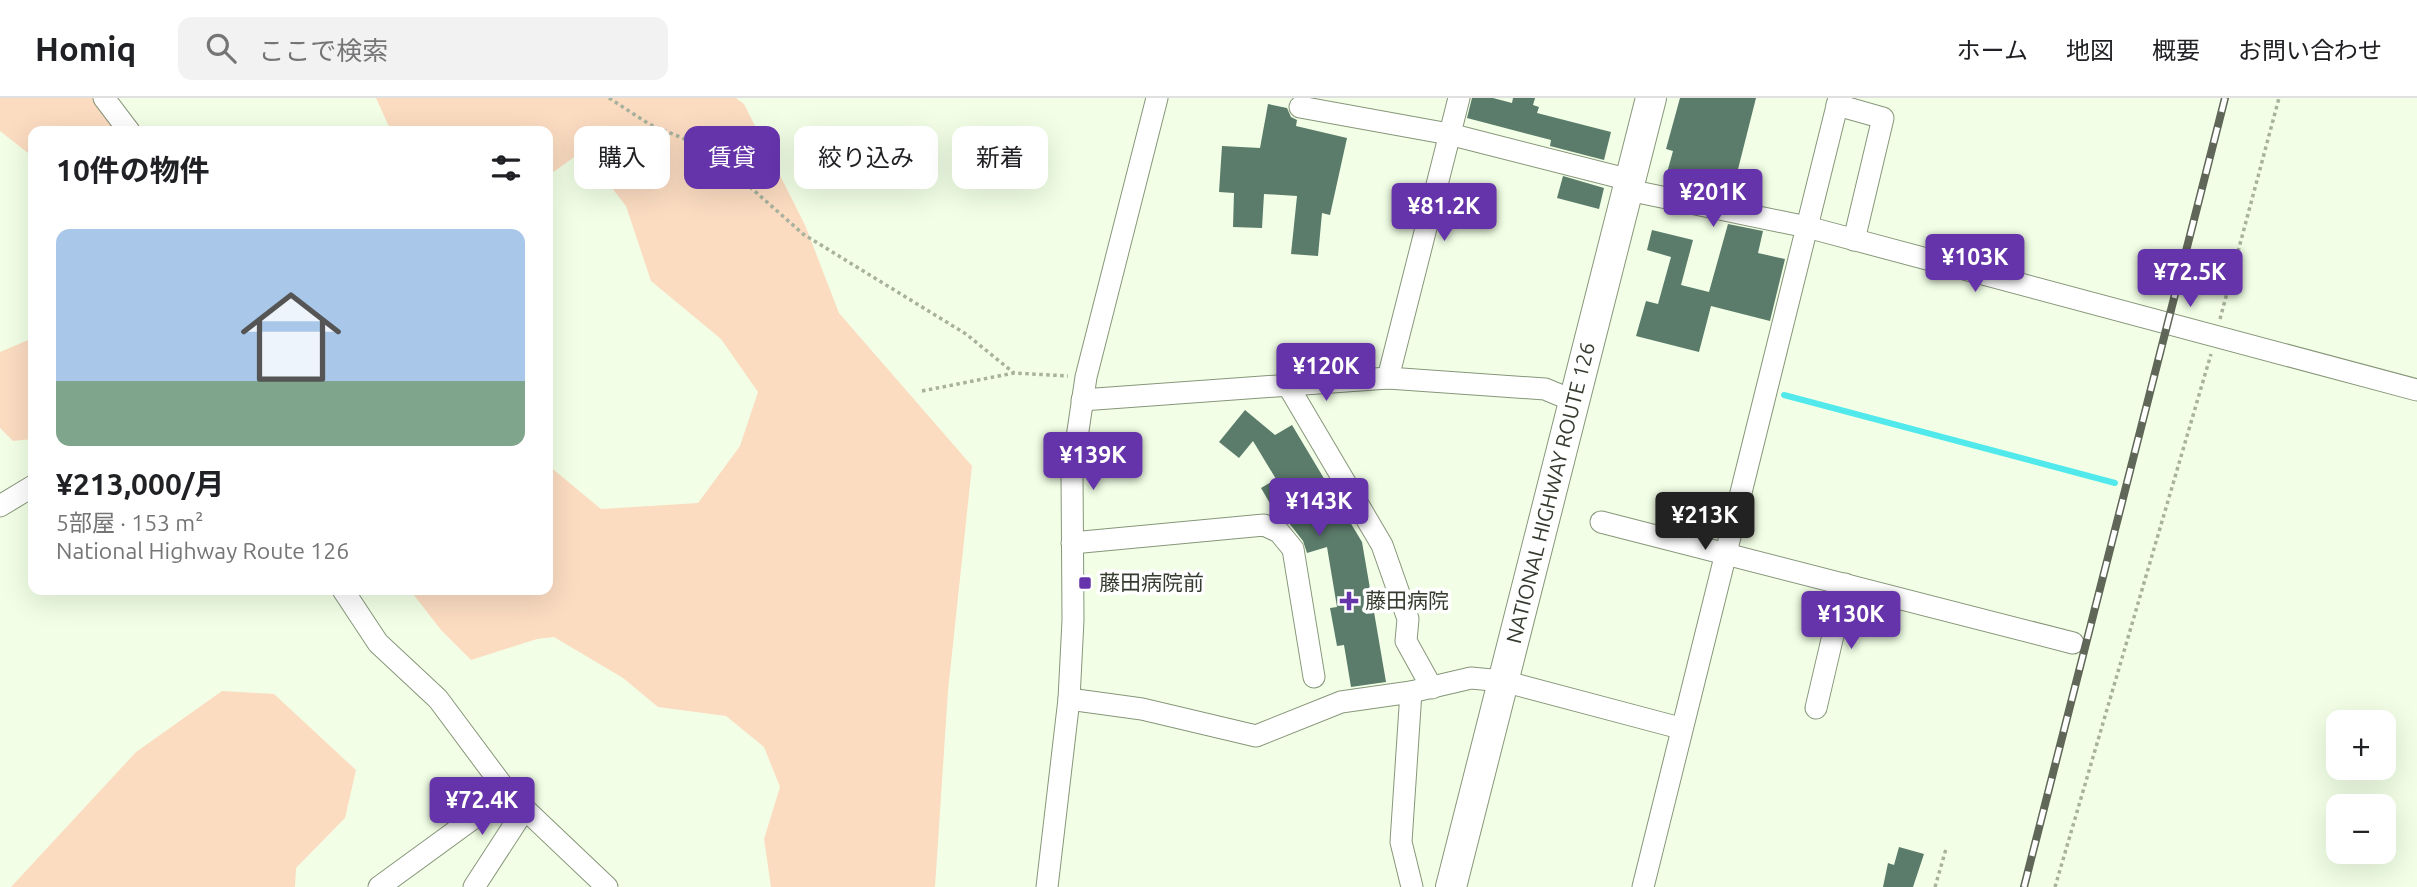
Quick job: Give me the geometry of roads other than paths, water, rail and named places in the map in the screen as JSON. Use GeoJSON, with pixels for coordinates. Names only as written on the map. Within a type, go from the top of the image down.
{"type":"FeatureCollection","features":[{"type":"Feature","properties":{"kind":"highway","name":"NATIONAL HIGHWAY ROUTE 126"},"geometry":{"type":"LineString","coordinates":[[1451,887],[1651,98]]}},
{"type":"Feature","properties":{"kind":"street"},"geometry":{"type":"LineString","coordinates":[[104,98],[126,126]]}},
{"type":"Feature","properties":{"kind":"street"},"geometry":{"type":"LineString","coordinates":[[1047,887],[1069,699],[1073,620],[1072,471],[1086,377],[1157,98]]}},
{"type":"Feature","properties":{"kind":"street"},"geometry":{"type":"LineString","coordinates":[[1388,378],[1459,98]]}},
{"type":"Feature","properties":{"kind":"street"},"geometry":{"type":"LineString","coordinates":[[1643,887],[1680,728],[1727,553],[1838,102],[1884,118],[1854,240]]}},
{"type":"Feature","properties":{"kind":"street"},"geometry":{"type":"LineString","coordinates":[[1300,107],[1450,134],[1629,185],[1807,227],[2417,390]]}},
{"type":"Feature","properties":{"kind":"street"},"geometry":{"type":"LineString","coordinates":[[1082,400],[1388,378],[1545,390],[1574,401]]}},
{"type":"Feature","properties":{"kind":"street"},"geometry":{"type":"LineString","coordinates":[[1287,384],[1381,545],[1408,620],[1406,641],[1422,690],[1401,842],[1412,887]]}},
{"type":"Feature","properties":{"kind":"street"},"geometry":{"type":"LineString","coordinates":[[0,506],[28,489]]}},
{"type":"Feature","properties":{"kind":"street"},"geometry":{"type":"LineString","coordinates":[[1601,522],[2073,643]]}},
{"type":"Feature","properties":{"kind":"street"},"geometry":{"type":"LineString","coordinates":[[1072,543],[1264,525],[1279,533],[1293,550],[1314,677]]}},
{"type":"Feature","properties":{"kind":"street"},"geometry":{"type":"LineString","coordinates":[[1816,708],[1845,584]]}},
{"type":"Feature","properties":{"kind":"street"},"geometry":{"type":"LineString","coordinates":[[346,595],[378,643],[438,699],[508,793],[607,887]]}},
{"type":"Feature","properties":{"kind":"street"},"geometry":{"type":"LineString","coordinates":[[1069,699],[1142,709],[1256,736],[1341,702],[1422,690],[1471,678],[1503,681],[1680,728]]}},
{"type":"Feature","properties":{"kind":"street"},"geometry":{"type":"LineString","coordinates":[[379,887],[508,793]]}},
{"type":"Feature","properties":{"kind":"street"},"geometry":{"type":"LineString","coordinates":[[474,887],[524,810]]}},
{"type":"Feature","properties":{"kind":"waterway"},"geometry":{"type":"LineString","coordinates":[[1784,395],[2115,483]]}},
{"type":"Feature","properties":{"kind":"railway"},"geometry":{"type":"LineString","coordinates":[[2024,887],[2225,98]]}},
{"type":"Feature","properties":{"kind":"place","name":"藤田病院前"},"geometry":{"type":"Point","coordinates":[1085,583]}},
{"type":"Feature","properties":{"kind":"place","name":"藤田病院"},"geometry":{"type":"Point","coordinates":[1349,601]}}]}
